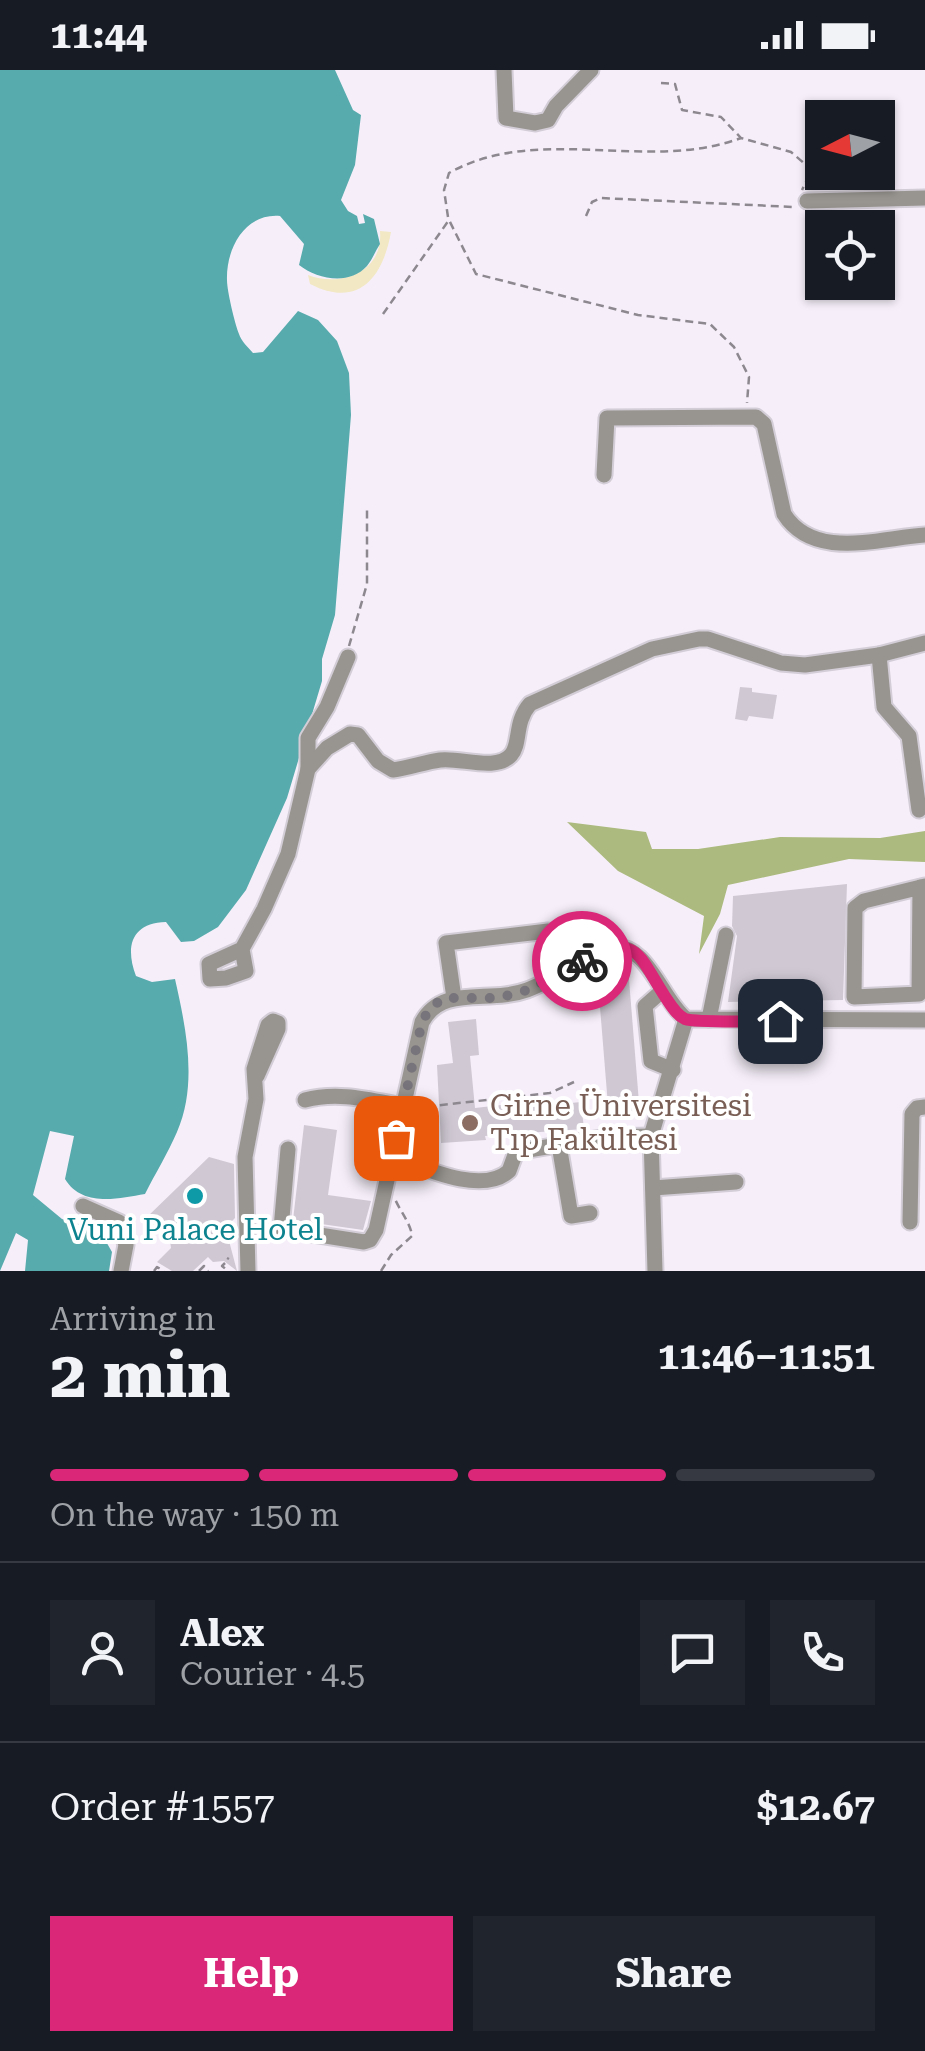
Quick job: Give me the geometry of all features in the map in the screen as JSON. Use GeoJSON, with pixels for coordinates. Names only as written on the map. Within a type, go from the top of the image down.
{"type":"FeatureCollection","features":[{"type":"Feature","properties":{"kind":"street"},"geometry":{"type":"LineString","coordinates":[[504,70],[506,118],[535,123],[548,120],[556,106],[592,70]]}},
{"type":"Feature","properties":{"kind":"street"},"geometry":{"type":"LineString","coordinates":[[808,204],[925,198]]}},
{"type":"Feature","properties":{"kind":"street"},"geometry":{"type":"LineString","coordinates":[[604,476],[608,418],[756,417],[764,424],[784,514],[791,525],[812,539],[830,544],[925,535]]}},
{"type":"Feature","properties":{"kind":"street"},"geometry":{"type":"LineString","coordinates":[[308,769],[327,748],[350,734],[358,735],[378,761],[394,770],[440,760],[490,763],[509,758],[514,752],[520,716],[530,704],[652,649],[698,639],[781,663],[805,665],[880,655],[925,642]]}},
{"type":"Feature","properties":{"kind":"street"},"geometry":{"type":"LineString","coordinates":[[880,655],[884,707],[891,719],[906,730],[925,728]]}},
{"type":"Feature","properties":{"kind":"street"},"geometry":{"type":"LineString","coordinates":[[242,949],[288,854],[308,769],[308,738],[328,707],[348,657]]}},
{"type":"Feature","properties":{"kind":"street"},"geometry":{"type":"LineString","coordinates":[[906,730],[919,810]]}},
{"type":"Feature","properties":{"kind":"street"},"geometry":{"type":"LineString","coordinates":[[853,1021],[855,908],[864,902],[923,887],[919,994],[854,997]]}},
{"type":"Feature","properties":{"kind":"street"},"geometry":{"type":"LineString","coordinates":[[454,998],[446,943],[548,931],[554,976]]}},
{"type":"Feature","properties":{"kind":"street"},"geometry":{"type":"LineString","coordinates":[[709,1020],[726,934]]}},
{"type":"Feature","properties":{"kind":"street"},"geometry":{"type":"LineString","coordinates":[[288,1148],[280,1229],[370,1240],[388,1178],[422,1022],[430,1008],[444,998],[498,998],[528,990],[610,948],[623,946],[638,953],[673,1009],[686,1019],[925,1020]]}},
{"type":"Feature","properties":{"kind":"street"},"geometry":{"type":"LineString","coordinates":[[662,991],[645,1006],[651,1061],[673,1070]]}},
{"type":"Feature","properties":{"kind":"street"},"geometry":{"type":"LineString","coordinates":[[654,1271],[651,1136],[686,1019]]}},
{"type":"Feature","properties":{"kind":"street"},"geometry":{"type":"LineString","coordinates":[[248,1271],[245,1157],[257,1076]]}},
{"type":"Feature","properties":{"kind":"street"},"geometry":{"type":"LineString","coordinates":[[305,1100],[340,1095],[403,1107]]}},
{"type":"Feature","properties":{"kind":"street"},"geometry":{"type":"LineString","coordinates":[[910,1222],[912,1114],[925,1107]]}},
{"type":"Feature","properties":{"kind":"street"},"geometry":{"type":"LineString","coordinates":[[396,1138],[424,1136]]}},
{"type":"Feature","properties":{"kind":"street"},"geometry":{"type":"LineString","coordinates":[[392,1156],[453,1178],[501,1178],[509,1171],[516,1152],[607,1137],[651,1136]]}},
{"type":"Feature","properties":{"kind":"street"},"geometry":{"type":"LineString","coordinates":[[558,1145],[571,1216],[590,1212]]}},
{"type":"Feature","properties":{"kind":"street"},"geometry":{"type":"LineString","coordinates":[[653,1188],[736,1182]]}},
{"type":"Feature","properties":{"kind":"street"},"geometry":{"type":"LineString","coordinates":[[83,1206],[119,1222],[126,1246],[121,1271]]}},
{"type":"Feature","properties":{"kind":"path"},"geometry":{"type":"LineString","coordinates":[[661,83],[675,84],[682,110],[720,118],[741,138],[791,152],[812,170],[799,196],[808,204]]}},
{"type":"Feature","properties":{"kind":"path"},"geometry":{"type":"LineString","coordinates":[[741,138],[716,148],[689,152],[535,150],[470,161],[449,173],[444,190],[448,220],[476,274],[638,315],[710,324],[734,347],[749,377],[746,402],[756,417]]}},
{"type":"Feature","properties":{"kind":"path"},"geometry":{"type":"LineString","coordinates":[[586,216],[592,202],[601,198],[808,204]]}},
{"type":"Feature","properties":{"kind":"path"},"geometry":{"type":"LineString","coordinates":[[383,314],[448,220]]}},
{"type":"Feature","properties":{"kind":"path"},"geometry":{"type":"LineString","coordinates":[[348,657],[367,584],[367,506]]}},
{"type":"Feature","properties":{"kind":"path"},"geometry":{"type":"LineString","coordinates":[[403,1107],[550,1093],[574,1082]]}},
{"type":"Feature","properties":{"kind":"path"},"geometry":{"type":"LineString","coordinates":[[381,1271],[391,1254],[412,1236],[388,1178]]}},
{"type":"Feature","properties":{"kind":"path"},"geometry":{"type":"LineString","coordinates":[[227,1260],[222,1266],[228,1271]]}},
{"type":"Feature","properties":{"kind":"path"},"geometry":{"type":"LineString","coordinates":[[154,1271],[157,1266],[164,1271]]}},
{"type":"Feature","properties":{"kind":"path"},"geometry":{"type":"LineString","coordinates":[[199,1271],[204,1266],[208,1271]]}},
{"type":"Feature","properties":{"kind":"green space"},"geometry":{"type":"Polygon","coordinates":[[[567,822],[646,832],[652,849],[698,849],[780,837],[880,838],[925,831],[925,862],[849,859],[728,885],[720,914],[699,954],[704,916],[618,871],[567,822]]]}},
{"type":"Feature","properties":{"kind":"sand"},"geometry":{"type":"Polygon","coordinates":[[[380,231],[391,232],[387,248],[375,275],[366,284],[342,293],[310,284],[308,275],[334,279],[368,266],[375,257],[380,231]]]}},
{"type":"Feature","properties":{"kind":"water"},"geometry":{"type":"Polygon","coordinates":[[[0,70],[335,70],[353,110],[361,115],[355,165],[341,200],[357,216],[359,224],[365,223],[363,214],[374,219],[380,244],[360,272],[342,278],[324,277],[299,265],[304,244],[280,216],[257,220],[248,226],[230,256],[227,280],[232,307],[240,337],[253,353],[263,352],[298,311],[318,320],[337,341],[349,373],[351,415],[335,615],[322,659],[322,681],[287,798],[246,890],[218,927],[194,941],[181,942],[166,922],[145,927],[131,946],[136,976],[152,982],[175,979],[188,1056],[183,1114],[145,1194],[101,1199],[81,1194],[65,1179],[74,1136],[50,1131],[33,1195],[62,1219],[100,1231],[112,1252],[109,1271],[25,1271],[28,1240],[16,1233],[0,1271],[0,70]]]}},
{"type":"Feature","properties":{"kind":"building"},"geometry":{"type":"Polygon","coordinates":[[[740,687],[777,695],[773,719],[735,719],[740,687]]]}},
{"type":"Feature","properties":{"kind":"building"},"geometry":{"type":"Polygon","coordinates":[[[847,884],[843,1000],[728,1002],[737,936],[732,926],[733,896],[847,884]]]}},
{"type":"Feature","properties":{"kind":"building"},"geometry":{"type":"Polygon","coordinates":[[[628,967],[640,1115],[609,1118],[597,970],[628,967]]]}},
{"type":"Feature","properties":{"kind":"building"},"geometry":{"type":"Polygon","coordinates":[[[476,1019],[479,1055],[470,1056],[475,1108],[581,1102],[584,1129],[441,1143],[437,1065],[453,1063],[448,1022],[476,1019]]]}},
{"type":"Feature","properties":{"kind":"building"},"geometry":{"type":"Polygon","coordinates":[[[304,1125],[337,1130],[328,1195],[371,1201],[363,1230],[293,1220],[304,1125]]]}},
{"type":"Feature","properties":{"kind":"building","name":"Vuni Palace Hotel"},"geometry":{"type":"Polygon","coordinates":[[[209,1157],[234,1164],[235,1218],[222,1231],[228,1237],[237,1271],[224,1261],[213,1262],[208,1257],[193,1271],[172,1271],[157,1262],[171,1248],[170,1241],[146,1218],[209,1157]]]}},
{"type":"Feature","properties":{"kind":"way so far"},"geometry":{"type":"LineString","coordinates":[[396,1138],[422,1022],[430,1008],[444,998],[498,998],[528,990],[582,961]]}},
{"type":"Feature","properties":{"kind":"place","name":"Girne Üniversitesi Tıp Fakültesi"},"geometry":{"type":"Point","coordinates":[470,1123]}},
{"type":"Feature","properties":{"kind":"place","name":"Vuni Palace Hotel"},"geometry":{"type":"Point","coordinates":[195,1196]}},
{"type":"Feature","properties":{"kind":"route"},"geometry":{"type":"LineString","coordinates":[[582,961],[623,946],[638,953],[673,1009],[686,1019],[780,1021]]}}]}
